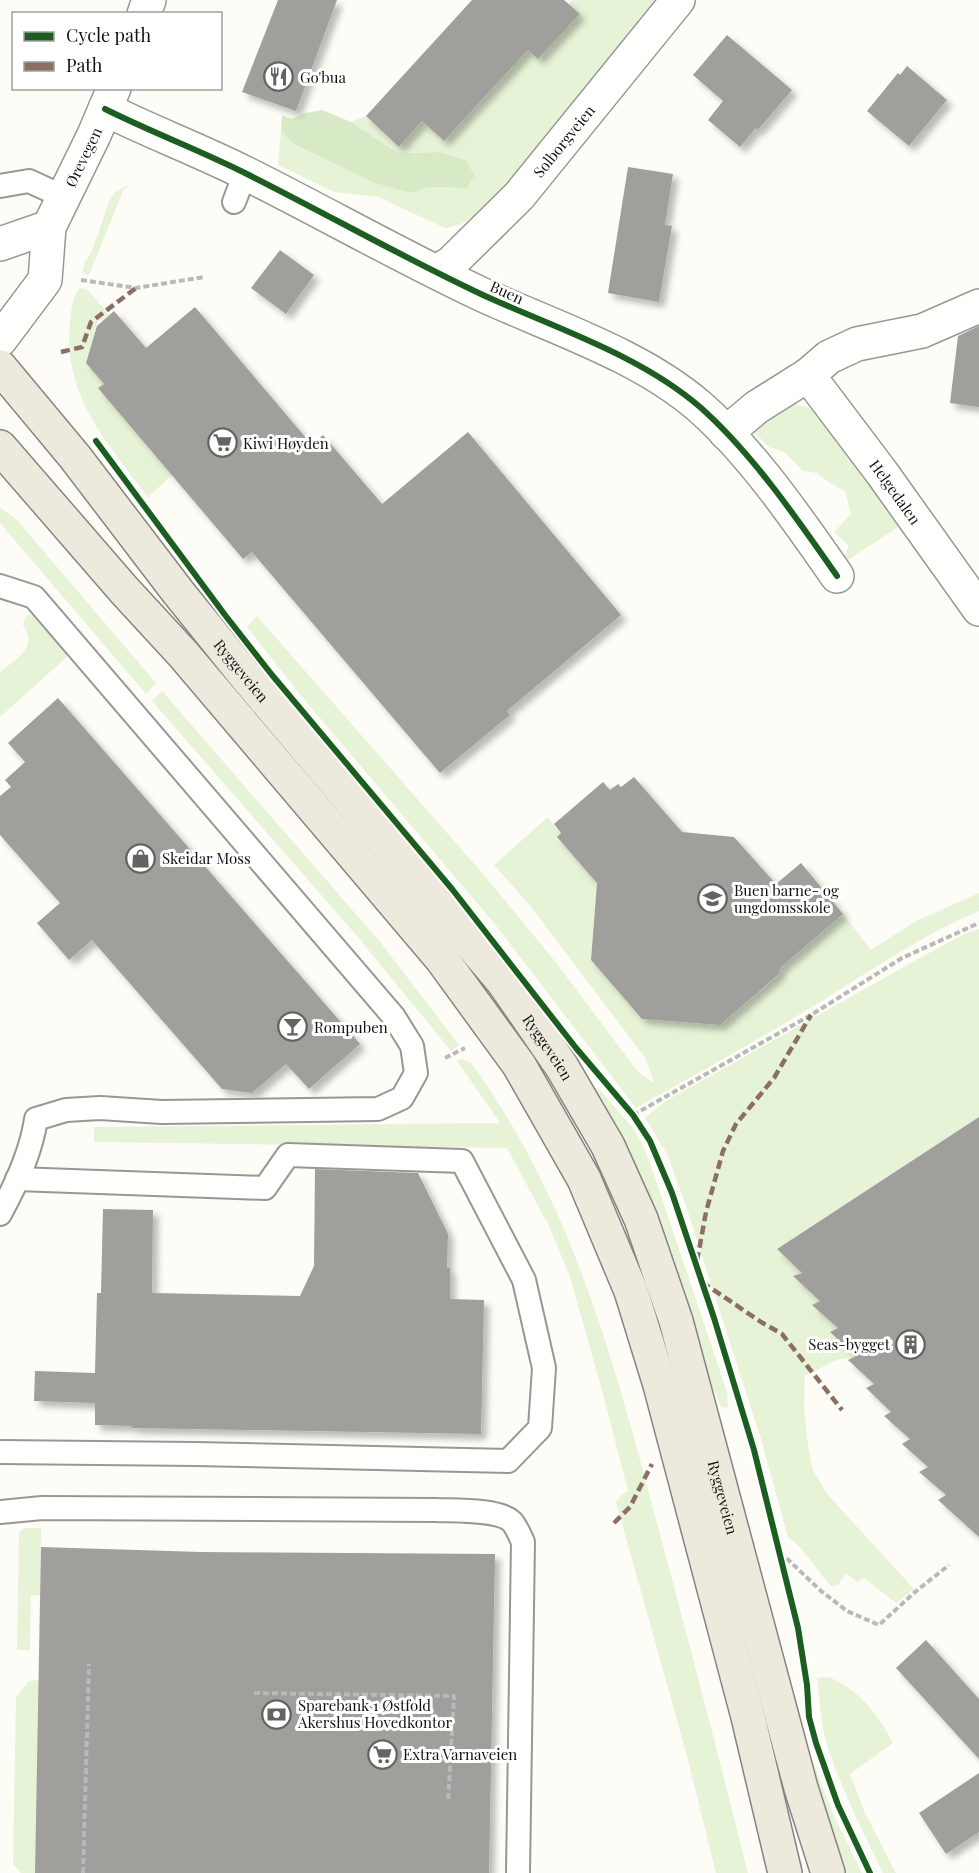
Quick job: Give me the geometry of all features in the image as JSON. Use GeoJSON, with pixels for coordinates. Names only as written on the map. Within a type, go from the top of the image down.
{"type":"FeatureCollection","features":[{"type":"Feature","properties":{"kind":"main road","name":"Ryggeveien"},"geometry":{"type":"LineString","coordinates":[[0,367],[75,457],[244,674],[504,983],[562,1067],[608,1146],[641,1219],[676,1321],[801,1788],[828,1873]]}},
{"type":"Feature","properties":{"kind":"main road"},"geometry":{"type":"LineString","coordinates":[[0,447],[94,557],[191,663],[441,958],[519,1065],[584,1179],[631,1291],[660,1386],[748,1717],[785,1873]]}},
{"type":"Feature","properties":{"kind":"street","name":"Solborgveien"},"geometry":{"type":"LineString","coordinates":[[450,287],[451,263],[519,196],[678,0]]}},
{"type":"Feature","properties":{"kind":"street","name":"Buen"},"geometry":{"type":"LineString","coordinates":[[109,99],[144,129],[240,188],[392,262],[600,347],[654,374],[699,406],[726,433],[768,484],[837,576]]}},
{"type":"Feature","properties":{"kind":"street","name":"Ørevegen"},"geometry":{"type":"LineString","coordinates":[[0,340],[45,280],[49,226],[109,99]]}},
{"type":"Feature","properties":{"kind":"street"},"geometry":{"type":"LineString","coordinates":[[0,244],[49,226]]}},
{"type":"Feature","properties":{"kind":"street"},"geometry":{"type":"LineString","coordinates":[[726,433],[757,407],[808,375],[829,357],[857,344],[922,331],[979,306]]}},
{"type":"Feature","properties":{"kind":"street","name":"Helgedalen"},"geometry":{"type":"LineString","coordinates":[[808,375],[882,473],[979,609]]}},
{"type":"Feature","properties":{"kind":"lane"},"geometry":{"type":"LineString","coordinates":[[0,186],[29,181],[64,197]]}},
{"type":"Feature","properties":{"kind":"lane"},"geometry":{"type":"LineString","coordinates":[[0,586],[34,597],[394,1017],[412,1046],[416,1073],[402,1098],[378,1109],[162,1112],[100,1108],[66,1110],[36,1119],[34,1133],[13,1192],[0,1214]]}},
{"type":"Feature","properties":{"kind":"lane"},"geometry":{"type":"LineString","coordinates":[[0,1452],[508,1461],[540,1428],[544,1368],[524,1280],[462,1161],[288,1155],[265,1188],[17,1179]]}},
{"type":"Feature","properties":{"kind":"lane"},"geometry":{"type":"LineString","coordinates":[[0,1512],[42,1508],[435,1510],[479,1512],[497,1515],[512,1521],[523,1542],[518,1873]]}},
{"type":"Feature","properties":{"kind":"path"},"geometry":{"type":"LineString","coordinates":[[74,279],[136,288],[204,277]]}},
{"type":"Feature","properties":{"kind":"path"},"geometry":{"type":"LineString","coordinates":[[633,1115],[811,1015],[902,958],[979,923]]}},
{"type":"Feature","properties":{"kind":"path"},"geometry":{"type":"LineString","coordinates":[[626,1107],[639,1124]]}},
{"type":"Feature","properties":{"kind":"path"},"geometry":{"type":"LineString","coordinates":[[777,1543],[782,1562]]}},
{"type":"Feature","properties":{"kind":"path"},"geometry":{"type":"LineString","coordinates":[[780,1552],[847,1611],[879,1625],[949,1565]]}},
{"type":"Feature","properties":{"kind":"path"},"geometry":{"type":"LineString","coordinates":[[82,1873],[89,1664]]}},
{"type":"Feature","properties":{"kind":"path"},"geometry":{"type":"LineString","coordinates":[[254,1693],[454,1696],[448,1802]]}},
{"type":"Feature","properties":{"kind":"green space"},"geometry":{"type":"Polygon","coordinates":[[[573,0],[654,0],[522,169],[479,214],[459,225],[445,228],[378,197],[334,192],[278,165],[281,131],[295,145],[334,164],[411,193],[428,187],[442,186],[450,189],[440,152],[398,153],[351,122],[366,116],[399,147],[422,121],[444,141],[528,50],[538,59],[579,14],[569,4],[573,0]]]}},
{"type":"Feature","properties":{"kind":"green space"},"geometry":{"type":"Polygon","coordinates":[[[322,110],[351,122],[398,153],[440,152],[467,161],[474,176],[467,188],[429,187],[411,193],[375,183],[295,145],[281,131],[282,115],[291,119],[322,110]]]}},
{"type":"Feature","properties":{"kind":"green space"},"geometry":{"type":"Polygon","coordinates":[[[130,184],[123,191],[89,275],[82,273],[109,202],[115,192],[130,184]]]}},
{"type":"Feature","properties":{"kind":"green space"},"geometry":{"type":"Polygon","coordinates":[[[80,288],[87,289],[109,315],[101,321],[99,319],[86,363],[104,384],[99,388],[172,475],[148,497],[91,417],[73,373],[69,349],[71,309],[80,288]]]}},
{"type":"Feature","properties":{"kind":"green space"},"geometry":{"type":"Polygon","coordinates":[[[783,403],[805,407],[825,415],[906,522],[845,562],[844,556],[849,546],[834,532],[851,514],[845,491],[817,473],[803,471],[784,452],[769,447],[753,431],[783,403]]]}},
{"type":"Feature","properties":{"kind":"green space"},"geometry":{"type":"Polygon","coordinates":[[[0,507],[17,520],[156,683],[146,694],[0,523],[0,507]]]}},
{"type":"Feature","properties":{"kind":"green space"},"geometry":{"type":"Polygon","coordinates":[[[30,614],[69,655],[0,717],[0,672],[19,657],[27,647],[27,633],[23,625],[25,618],[30,614]]]}},
{"type":"Feature","properties":{"kind":"green space"},"geometry":{"type":"Polygon","coordinates":[[[257,616],[483,874],[554,960],[638,1072],[654,1083],[646,1059],[532,908],[494,865],[548,817],[597,883],[591,960],[642,1019],[720,1025],[779,975],[780,968],[843,914],[871,950],[916,921],[979,893],[979,911],[917,942],[772,1031],[636,1108],[494,923],[303,698],[247,627],[257,616]]]}},
{"type":"Feature","properties":{"kind":"green space"},"geometry":{"type":"Polygon","coordinates":[[[162,691],[381,943],[459,1045],[451,1051],[357,936],[152,701],[162,691]]]}},
{"type":"Feature","properties":{"kind":"green space"},"geometry":{"type":"Polygon","coordinates":[[[979,929],[979,1117],[777,1249],[802,1273],[794,1276],[820,1301],[813,1305],[838,1328],[830,1332],[856,1356],[838,1360],[805,1375],[804,1408],[808,1446],[813,1470],[828,1495],[914,1589],[896,1603],[864,1578],[857,1582],[846,1573],[838,1585],[832,1587],[788,1537],[761,1439],[686,1206],[667,1154],[645,1118],[664,1102],[925,955],[966,933],[979,929]]]}},
{"type":"Feature","properties":{"kind":"green space"},"geometry":{"type":"Polygon","coordinates":[[[462,1059],[472,1064],[507,1117],[537,1172],[563,1228],[607,1345],[642,1466],[748,1873],[716,1873],[687,1756],[616,1502],[628,1491],[570,1277],[549,1226],[507,1148],[94,1142],[94,1127],[500,1123],[457,1061],[462,1059]]]}},
{"type":"Feature","properties":{"kind":"green space"},"geometry":{"type":"Polygon","coordinates":[[[598,1088],[632,1127],[650,1163],[727,1392],[728,1406],[726,1408],[721,1407],[590,1090],[598,1088]]]}},
{"type":"Feature","properties":{"kind":"green space"},"geometry":{"type":"Polygon","coordinates":[[[24,1528],[41,1528],[40,1595],[31,1595],[30,1650],[17,1650],[19,1533],[24,1528]]]}},
{"type":"Feature","properties":{"kind":"green space"},"geometry":{"type":"Polygon","coordinates":[[[828,1677],[849,1688],[866,1704],[893,1743],[850,1774],[865,1813],[896,1873],[883,1873],[847,1798],[829,1751],[822,1724],[817,1678],[828,1677]]]}},
{"type":"Feature","properties":{"kind":"green space"},"geometry":{"type":"Polygon","coordinates":[[[78,1680],[73,1849],[35,1849],[35,1873],[21,1873],[13,1864],[16,1697],[29,1681],[78,1680]]]}},
{"type":"Feature","properties":{"kind":"green space"},"geometry":{"type":"Polygon","coordinates":[[[809,1752],[834,1816],[862,1873],[841,1873],[803,1754],[809,1752]]]}},
{"type":"Feature","properties":{"kind":"building"},"geometry":{"type":"Polygon","coordinates":[[[278,0],[337,0],[296,111],[242,92],[278,0]]]}},
{"type":"Feature","properties":{"kind":"building"},"geometry":{"type":"Polygon","coordinates":[[[472,0],[564,0],[580,14],[538,59],[528,50],[444,141],[422,121],[399,147],[366,116],[472,0]]]}},
{"type":"Feature","properties":{"kind":"building"},"geometry":{"type":"Polygon","coordinates":[[[727,35],[792,90],[758,130],[756,128],[740,147],[708,120],[723,101],[693,75],[727,35]]]}},
{"type":"Feature","properties":{"kind":"building"},"geometry":{"type":"Polygon","coordinates":[[[907,66],[947,100],[909,146],[867,111],[898,73],[900,75],[907,66]]]}},
{"type":"Feature","properties":{"kind":"building"},"geometry":{"type":"Polygon","coordinates":[[[628,167],[673,174],[665,225],[672,226],[659,302],[608,293],[628,167]]]}},
{"type":"Feature","properties":{"kind":"building"},"geometry":{"type":"Polygon","coordinates":[[[280,250],[314,275],[286,314],[251,288],[280,250]]]}},
{"type":"Feature","properties":{"kind":"building"},"geometry":{"type":"Polygon","coordinates":[[[195,307],[312,445],[323,435],[382,504],[468,432],[621,615],[507,711],[510,715],[440,773],[252,552],[243,559],[98,388],[104,384],[86,363],[97,326],[114,311],[146,348],[195,307]]]}},
{"type":"Feature","properties":{"kind":"building"},"geometry":{"type":"Polygon","coordinates":[[[979,326],[979,407],[950,403],[958,336],[979,326]]]}},
{"type":"Feature","properties":{"kind":"building"},"geometry":{"type":"Polygon","coordinates":[[[58,698],[360,1044],[309,1089],[286,1064],[252,1093],[222,1089],[92,940],[69,960],[37,923],[60,903],[0,835],[0,796],[11,787],[5,780],[25,762],[8,743],[58,698]]]}},
{"type":"Feature","properties":{"kind":"building","name":"Buen barne- og ungdomsskole"},"geometry":{"type":"Polygon","coordinates":[[[634,777],[682,832],[734,837],[776,884],[801,863],[843,914],[780,968],[779,974],[720,1025],[642,1019],[591,960],[597,883],[557,837],[561,833],[554,824],[603,782],[610,790],[618,784],[621,787],[634,777]]]}},
{"type":"Feature","properties":{"kind":"building","name":"Seas-bygget"},"geometry":{"type":"Polygon","coordinates":[[[979,1117],[979,1537],[938,1500],[946,1495],[919,1472],[928,1467],[902,1444],[910,1439],[884,1416],[891,1412],[866,1388],[874,1384],[848,1360],[856,1356],[830,1332],[838,1328],[812,1305],[820,1301],[793,1276],[802,1273],[777,1249],[979,1117]]]}},
{"type":"Feature","properties":{"kind":"building"},"geometry":{"type":"Polygon","coordinates":[[[315,1169],[418,1173],[448,1234],[447,1268],[450,1268],[450,1299],[484,1300],[481,1434],[132,1428],[132,1426],[95,1425],[95,1403],[34,1401],[35,1371],[95,1373],[97,1293],[101,1293],[103,1209],[153,1210],[152,1293],[300,1296],[314,1266],[315,1169]]]}},
{"type":"Feature","properties":{"kind":"building"},"geometry":{"type":"Polygon","coordinates":[[[41,1547],[201,1552],[495,1554],[489,1873],[35,1873],[41,1547]]]}},
{"type":"Feature","properties":{"kind":"building"},"geometry":{"type":"Polygon","coordinates":[[[926,1640],[979,1699],[979,1759],[896,1668],[926,1640]]]}},
{"type":"Feature","properties":{"kind":"building"},"geometry":{"type":"Polygon","coordinates":[[[979,1773],[979,1832],[946,1854],[919,1813],[979,1773]]]}},
{"type":"Feature","properties":{"kind":"marked path"},"geometry":{"type":"LineString","coordinates":[[61,352],[82,347],[91,322],[136,288]]}},
{"type":"Feature","properties":{"kind":"marked path"},"geometry":{"type":"LineString","coordinates":[[697,1261],[706,1212],[723,1151],[736,1124],[774,1078],[811,1015]]}},
{"type":"Feature","properties":{"kind":"marked path"},"geometry":{"type":"LineString","coordinates":[[702,1282],[782,1334],[842,1410]]}},
{"type":"Feature","properties":{"kind":"marked path"},"geometry":{"type":"LineString","coordinates":[[614,1523],[630,1507],[652,1464]]}},
{"type":"Feature","properties":{"kind":"cycle path"},"geometry":{"type":"LineString","coordinates":[[105,109],[245,173],[483,295],[596,344],[651,372],[700,407],[738,445],[773,488],[837,576]]}},
{"type":"Feature","properties":{"kind":"cycle path"},"geometry":{"type":"LineString","coordinates":[[96,441],[272,675],[452,889],[576,1048],[633,1115],[650,1141],[672,1193],[714,1318],[754,1450],[798,1628],[807,1685],[809,1717],[816,1743],[838,1805],[870,1873]]}},
{"type":"Feature","properties":{"kind":"place","name":"Go'bua"},"geometry":{"type":"Point","coordinates":[279,77]}},
{"type":"Feature","properties":{"kind":"place","name":"Kiwi Høyden"},"geometry":{"type":"Point","coordinates":[222,443]}},
{"type":"Feature","properties":{"kind":"place","name":"Skeidar Moss"},"geometry":{"type":"Point","coordinates":[141,858]}},
{"type":"Feature","properties":{"kind":"place","name":"Buen barne- og ungdomsskole"},"geometry":{"type":"Point","coordinates":[713,899]}},
{"type":"Feature","properties":{"kind":"place","name":"Rompuben"},"geometry":{"type":"Point","coordinates":[293,1027]}},
{"type":"Feature","properties":{"kind":"place","name":"Seas-bygget"},"geometry":{"type":"Point","coordinates":[911,1344]}},
{"type":"Feature","properties":{"kind":"place","name":"Sparebank 1 Østfold Akershus Hovedkontor"},"geometry":{"type":"Point","coordinates":[277,1714]}},
{"type":"Feature","properties":{"kind":"place","name":"Extra Varnaveien"},"geometry":{"type":"Point","coordinates":[382,1754]}}]}
